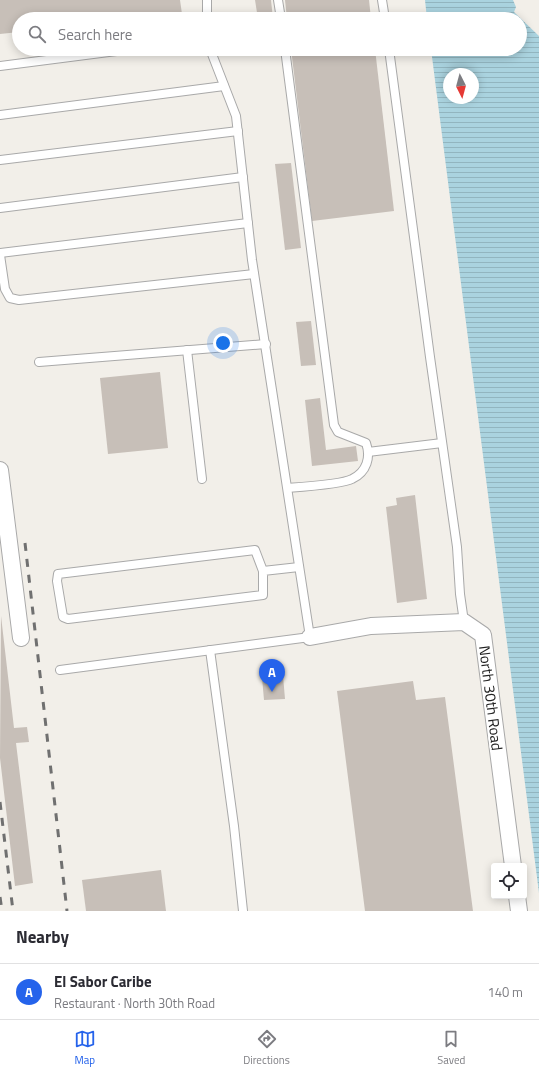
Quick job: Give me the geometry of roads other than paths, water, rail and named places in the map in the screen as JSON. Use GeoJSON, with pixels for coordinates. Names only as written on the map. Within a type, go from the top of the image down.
{"type":"FeatureCollection","features":[{"type":"Feature","properties":{"kind":"street"},"geometry":{"type":"LineString","coordinates":[[0,470],[21,638]]}},
{"type":"Feature","properties":{"kind":"street"},"geometry":{"type":"LineString","coordinates":[[310,636],[372,626],[464,622]]}},
{"type":"Feature","properties":{"kind":"street","name":"North 30th Road"},"geometry":{"type":"LineString","coordinates":[[464,622],[484,635],[513,863]]}},
{"type":"Feature","properties":{"kind":"street"},"geometry":{"type":"LineString","coordinates":[[517,899],[519,911]]}},
{"type":"Feature","properties":{"kind":"lane"},"geometry":{"type":"LineString","coordinates":[[207,0],[207,12]]}},
{"type":"Feature","properties":{"kind":"lane"},"geometry":{"type":"LineString","coordinates":[[278,0],[280,12]]}},
{"type":"Feature","properties":{"kind":"lane"},"geometry":{"type":"LineString","coordinates":[[382,0],[384,12]]}},
{"type":"Feature","properties":{"kind":"lane"},"geometry":{"type":"LineString","coordinates":[[0,66],[78,56]]}},
{"type":"Feature","properties":{"kind":"lane"},"geometry":{"type":"LineString","coordinates":[[60,670],[310,636],[254,274],[236,116],[213,56]]}},
{"type":"Feature","properties":{"kind":"lane"},"geometry":{"type":"LineString","coordinates":[[286,56],[334,425],[338,432],[366,443],[369,460],[367,465],[352,479],[288,488]]}},
{"type":"Feature","properties":{"kind":"lane"},"geometry":{"type":"LineString","coordinates":[[390,56],[457,547],[460,594],[464,622]]}},
{"type":"Feature","properties":{"kind":"lane"},"geometry":{"type":"LineString","coordinates":[[0,115],[224,86]]}},
{"type":"Feature","properties":{"kind":"lane"},"geometry":{"type":"LineString","coordinates":[[0,160],[238,131]]}},
{"type":"Feature","properties":{"kind":"lane"},"geometry":{"type":"LineString","coordinates":[[0,208],[243,177]]}},
{"type":"Feature","properties":{"kind":"lane"},"geometry":{"type":"LineString","coordinates":[[248,222],[0,254],[4,289],[10,298],[19,300],[254,274]]}},
{"type":"Feature","properties":{"kind":"lane"},"geometry":{"type":"LineString","coordinates":[[39,362],[266,344]]}},
{"type":"Feature","properties":{"kind":"lane"},"geometry":{"type":"LineString","coordinates":[[187,350],[202,479]]}},
{"type":"Feature","properties":{"kind":"lane"},"geometry":{"type":"LineString","coordinates":[[368,452],[442,443]]}},
{"type":"Feature","properties":{"kind":"lane"},"geometry":{"type":"LineString","coordinates":[[255,550],[263,571],[263,595],[68,619],[63,617],[57,581],[58,574],[255,550]]}},
{"type":"Feature","properties":{"kind":"lane"},"geometry":{"type":"LineString","coordinates":[[263,571],[299,567]]}},
{"type":"Feature","properties":{"kind":"lane"},"geometry":{"type":"LineString","coordinates":[[210,650],[234,826],[243,911]]}},
{"type":"Feature","properties":{"kind":"water"},"geometry":{"type":"Polygon","coordinates":[[[425,0],[513,0],[516,7],[514,12],[426,12],[425,0]]]}},
{"type":"Feature","properties":{"kind":"water"},"geometry":{"type":"Polygon","coordinates":[[[527,24],[539,36],[539,893],[432,56],[527,56],[527,24]]]}},
{"type":"Feature","properties":{"kind":"railway"},"geometry":{"type":"LineString","coordinates":[[25,543],[67,911]]}},
{"type":"Feature","properties":{"kind":"railway"},"geometry":{"type":"LineString","coordinates":[[0,802],[13,911]]}},
{"type":"Feature","properties":{"kind":"railway"},"geometry":{"type":"LineString","coordinates":[[0,897],[2,911]]}},
{"type":"Feature","properties":{"kind":"place","name":"El Sabor Caribe"},"geometry":{"type":"Point","coordinates":[272,692]}}]}
